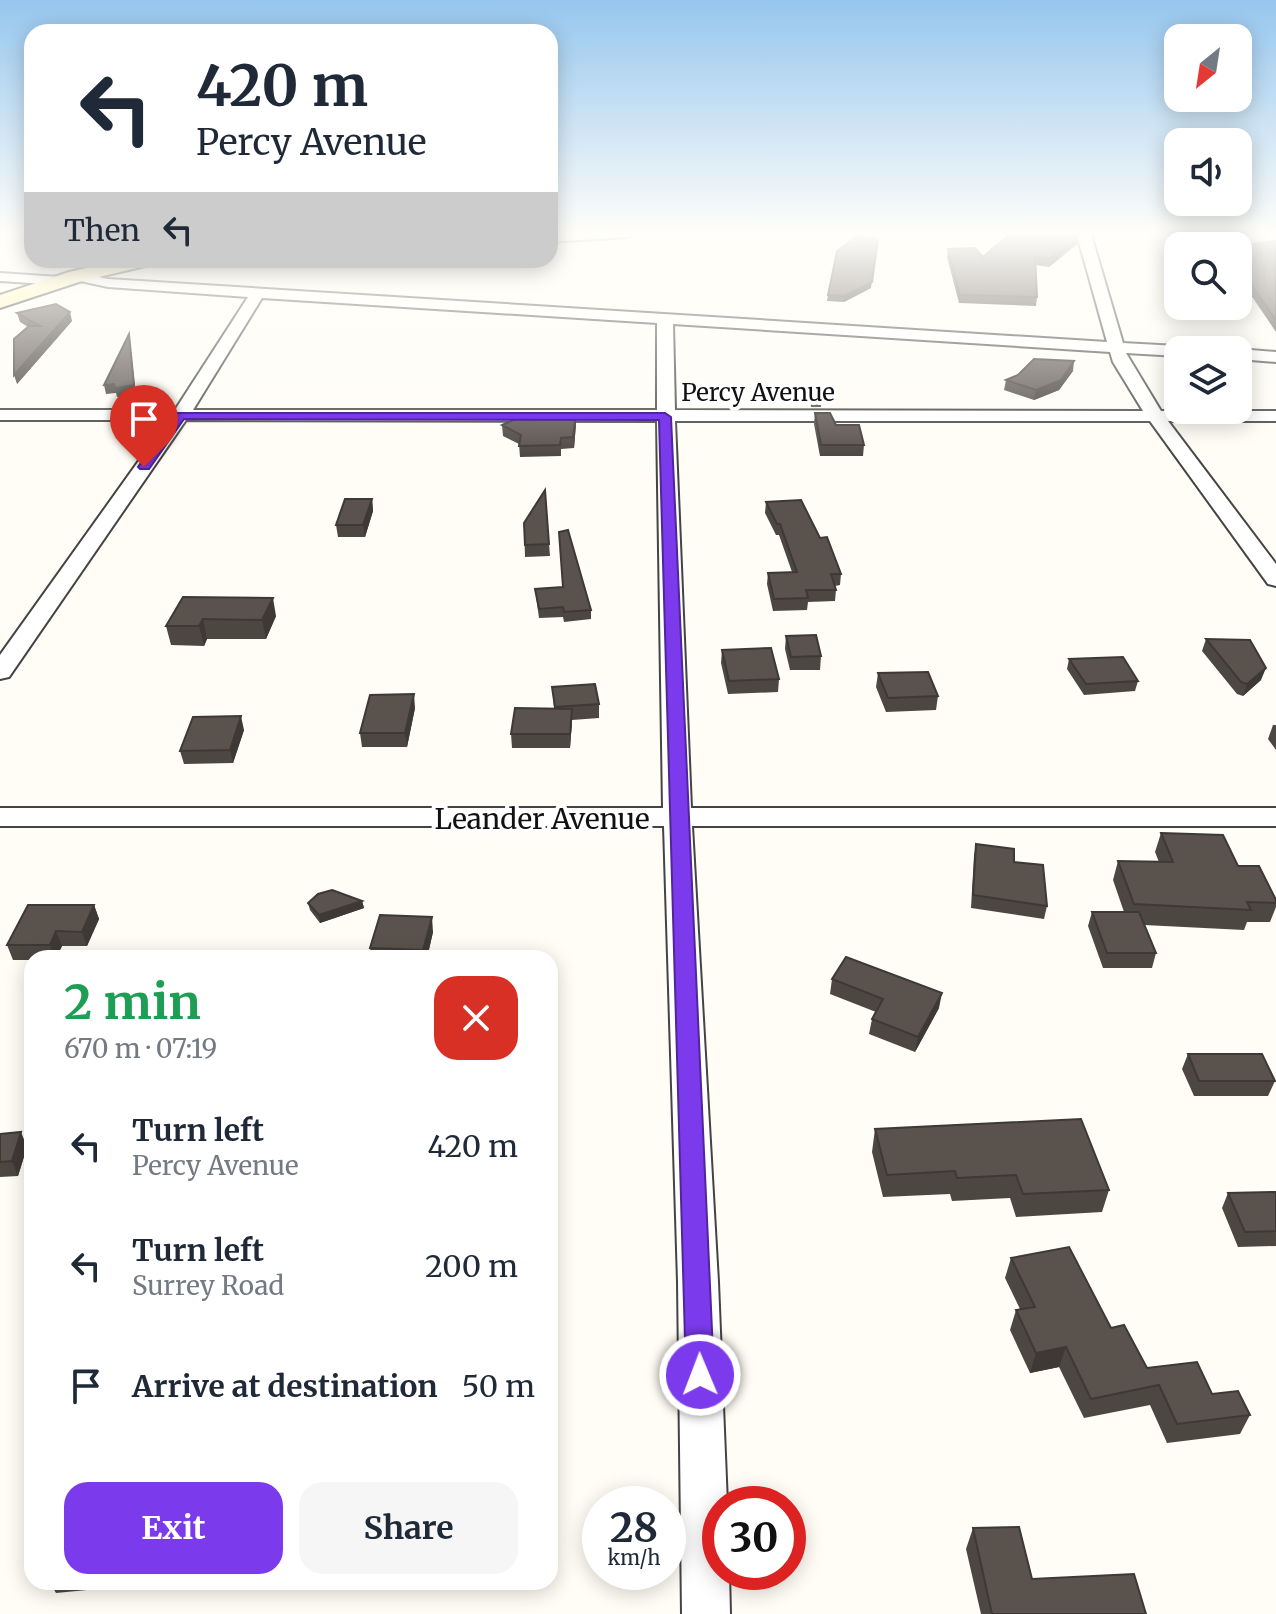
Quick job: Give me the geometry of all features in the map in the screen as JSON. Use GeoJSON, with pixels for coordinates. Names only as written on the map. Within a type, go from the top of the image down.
{"type":"FeatureCollection","features":[{"type":"Feature","properties":{"kind":"street"},"geometry":{"type":"LineString","coordinates":[[0,672],[180,416],[250,306]]}},
{"type":"Feature","properties":{"kind":"street"},"geometry":{"type":"LineString","coordinates":[[467,306],[1164,350]]}},
{"type":"Feature","properties":{"kind":"street"},"geometry":{"type":"LineString","coordinates":[[1106,306],[1121,362],[1156,417],[1276,579]]}},
{"type":"Feature","properties":{"kind":"street"},"geometry":{"type":"LineString","coordinates":[[665,319],[665,417],[698,1285],[706,1614]]}},
{"type":"Feature","properties":{"kind":"street"},"geometry":{"type":"LineString","coordinates":[[1252,355],[1276,357]]}},
{"type":"Feature","properties":{"kind":"street","name":"Percy Avenue"},"geometry":{"type":"LineString","coordinates":[[0,415],[1276,416]]}},
{"type":"Feature","properties":{"kind":"street","name":"Leander Avenue"},"geometry":{"type":"LineString","coordinates":[[0,817],[1276,817]]}},
{"type":"Feature","properties":{"kind":"building"},"geometry":{"type":"Polygon","coordinates":[[[46,306],[60,306],[70,312],[14,375],[14,339],[29,326],[40,326],[17,313],[46,306]]]}},
{"type":"Feature","properties":{"kind":"building"},"geometry":{"type":"Polygon","coordinates":[[[1266,306],[1276,306],[1276,320],[1266,306]]]}},
{"type":"Feature","properties":{"kind":"building"},"geometry":{"type":"Polygon","coordinates":[[[129,334],[134,385],[115,388],[114,384],[104,385],[129,334]]]}},
{"type":"Feature","properties":{"kind":"building"},"geometry":{"type":"Polygon","coordinates":[[[1034,359],[1074,361],[1061,380],[1036,390],[1006,380],[1018,375],[1034,359]]]}},
{"type":"Feature","properties":{"kind":"building"},"geometry":{"type":"Polygon","coordinates":[[[816,391],[821,402],[812,402],[810,392],[816,391]]]}},
{"type":"Feature","properties":{"kind":"building"},"geometry":{"type":"Polygon","coordinates":[[[529,413],[576,413],[573,437],[561,438],[560,445],[519,446],[521,435],[502,425],[529,413]]]}},
{"type":"Feature","properties":{"kind":"building"},"geometry":{"type":"Polygon","coordinates":[[[815,413],[830,413],[836,425],[859,425],[864,445],[821,445],[815,413]]]}},
{"type":"Feature","properties":{"kind":"building"},"geometry":{"type":"Polygon","coordinates":[[[545,490],[549,544],[525,545],[524,523],[545,490]]]}},
{"type":"Feature","properties":{"kind":"building"},"geometry":{"type":"Polygon","coordinates":[[[345,499],[372,499],[363,525],[336,525],[345,499]]]}},
{"type":"Feature","properties":{"kind":"building"},"geometry":{"type":"Polygon","coordinates":[[[801,500],[820,538],[827,537],[841,574],[831,574],[836,590],[806,590],[808,598],[774,599],[768,573],[797,572],[780,524],[777,524],[766,502],[801,500]]]}},
{"type":"Feature","properties":{"kind":"building"},"geometry":{"type":"Polygon","coordinates":[[[568,530],[591,610],[564,612],[563,607],[539,609],[535,589],[563,587],[559,532],[568,530]]]}},
{"type":"Feature","properties":{"kind":"building"},"geometry":{"type":"Polygon","coordinates":[[[183,597],[273,598],[262,620],[203,619],[199,626],[166,626],[183,597]]]}},
{"type":"Feature","properties":{"kind":"building"},"geometry":{"type":"Polygon","coordinates":[[[816,635],[821,656],[791,657],[786,636],[816,635]]]}},
{"type":"Feature","properties":{"kind":"building"},"geometry":{"type":"Polygon","coordinates":[[[1206,639],[1250,640],[1266,668],[1247,684],[1241,682],[1206,639]]]}},
{"type":"Feature","properties":{"kind":"building"},"geometry":{"type":"Polygon","coordinates":[[[771,648],[779,679],[729,681],[722,650],[771,648]]]}},
{"type":"Feature","properties":{"kind":"building"},"geometry":{"type":"Polygon","coordinates":[[[1123,657],[1138,681],[1086,684],[1069,659],[1123,657]]]}},
{"type":"Feature","properties":{"kind":"building"},"geometry":{"type":"Polygon","coordinates":[[[928,672],[938,696],[888,698],[878,673],[928,672]]]}},
{"type":"Feature","properties":{"kind":"building"},"geometry":{"type":"Polygon","coordinates":[[[595,684],[599,704],[555,707],[552,687],[595,684]]]}},
{"type":"Feature","properties":{"kind":"building"},"geometry":{"type":"Polygon","coordinates":[[[414,694],[405,733],[360,733],[370,695],[414,694]]]}},
{"type":"Feature","properties":{"kind":"building"},"geometry":{"type":"Polygon","coordinates":[[[515,708],[572,709],[570,734],[511,734],[515,708]]]}},
{"type":"Feature","properties":{"kind":"building"},"geometry":{"type":"Polygon","coordinates":[[[241,716],[230,750],[180,751],[193,717],[241,716]]]}},
{"type":"Feature","properties":{"kind":"building"},"geometry":{"type":"Polygon","coordinates":[[[1161,833],[1223,835],[1238,866],[1259,866],[1276,903],[1247,902],[1251,910],[1134,904],[1118,861],[1173,862],[1161,833]]]}},
{"type":"Feature","properties":{"kind":"building"},"geometry":{"type":"Polygon","coordinates":[[[976,844],[1014,849],[1014,862],[1043,865],[1047,906],[973,895],[976,844]]]}},
{"type":"Feature","properties":{"kind":"building"},"geometry":{"type":"Polygon","coordinates":[[[332,890],[362,901],[319,915],[308,903],[318,894],[332,890]]]}},
{"type":"Feature","properties":{"kind":"building"},"geometry":{"type":"Polygon","coordinates":[[[28,905],[94,905],[82,932],[56,931],[50,945],[7,945],[28,905]]]}},
{"type":"Feature","properties":{"kind":"building"},"geometry":{"type":"Polygon","coordinates":[[[1092,912],[1139,912],[1156,953],[1107,953],[1092,912]]]}},
{"type":"Feature","properties":{"kind":"building"},"geometry":{"type":"Polygon","coordinates":[[[380,915],[432,917],[423,950],[370,948],[380,915]]]}},
{"type":"Feature","properties":{"kind":"building"},"geometry":{"type":"Polygon","coordinates":[[[846,957],[942,993],[918,1037],[872,1019],[883,999],[832,979],[846,957]]]}},
{"type":"Feature","properties":{"kind":"building"},"geometry":{"type":"Polygon","coordinates":[[[1188,1054],[1262,1054],[1275,1081],[1199,1081],[1188,1054]]]}},
{"type":"Feature","properties":{"kind":"building"},"geometry":{"type":"Polygon","coordinates":[[[1081,1119],[1109,1190],[1023,1194],[1016,1175],[957,1178],[955,1171],[887,1175],[875,1129],[1081,1119]]]}},
{"type":"Feature","properties":{"kind":"building"},"geometry":{"type":"Polygon","coordinates":[[[21,1132],[12,1161],[0,1162],[0,1134],[21,1132]]]}},
{"type":"Feature","properties":{"kind":"building"},"geometry":{"type":"Polygon","coordinates":[[[1276,1192],[1276,1231],[1245,1232],[1228,1193],[1276,1192]]]}},
{"type":"Feature","properties":{"kind":"building"},"geometry":{"type":"Polygon","coordinates":[[[1069,1247],[1111,1328],[1124,1325],[1147,1368],[1197,1362],[1212,1394],[1238,1391],[1250,1415],[1177,1424],[1159,1385],[1091,1399],[1066,1347],[1036,1353],[1016,1310],[1035,1307],[1011,1258],[1069,1247]]]}},
{"type":"Feature","properties":{"kind":"building"},"geometry":{"type":"Polygon","coordinates":[[[1019,1527],[1032,1579],[1134,1574],[1146,1614],[992,1614],[973,1528],[1019,1527]]]}},
{"type":"Feature","properties":{"kind":"route"},"geometry":{"type":"LineString","coordinates":[[144,467],[180,416],[665,417],[700,1375]]}}]}
